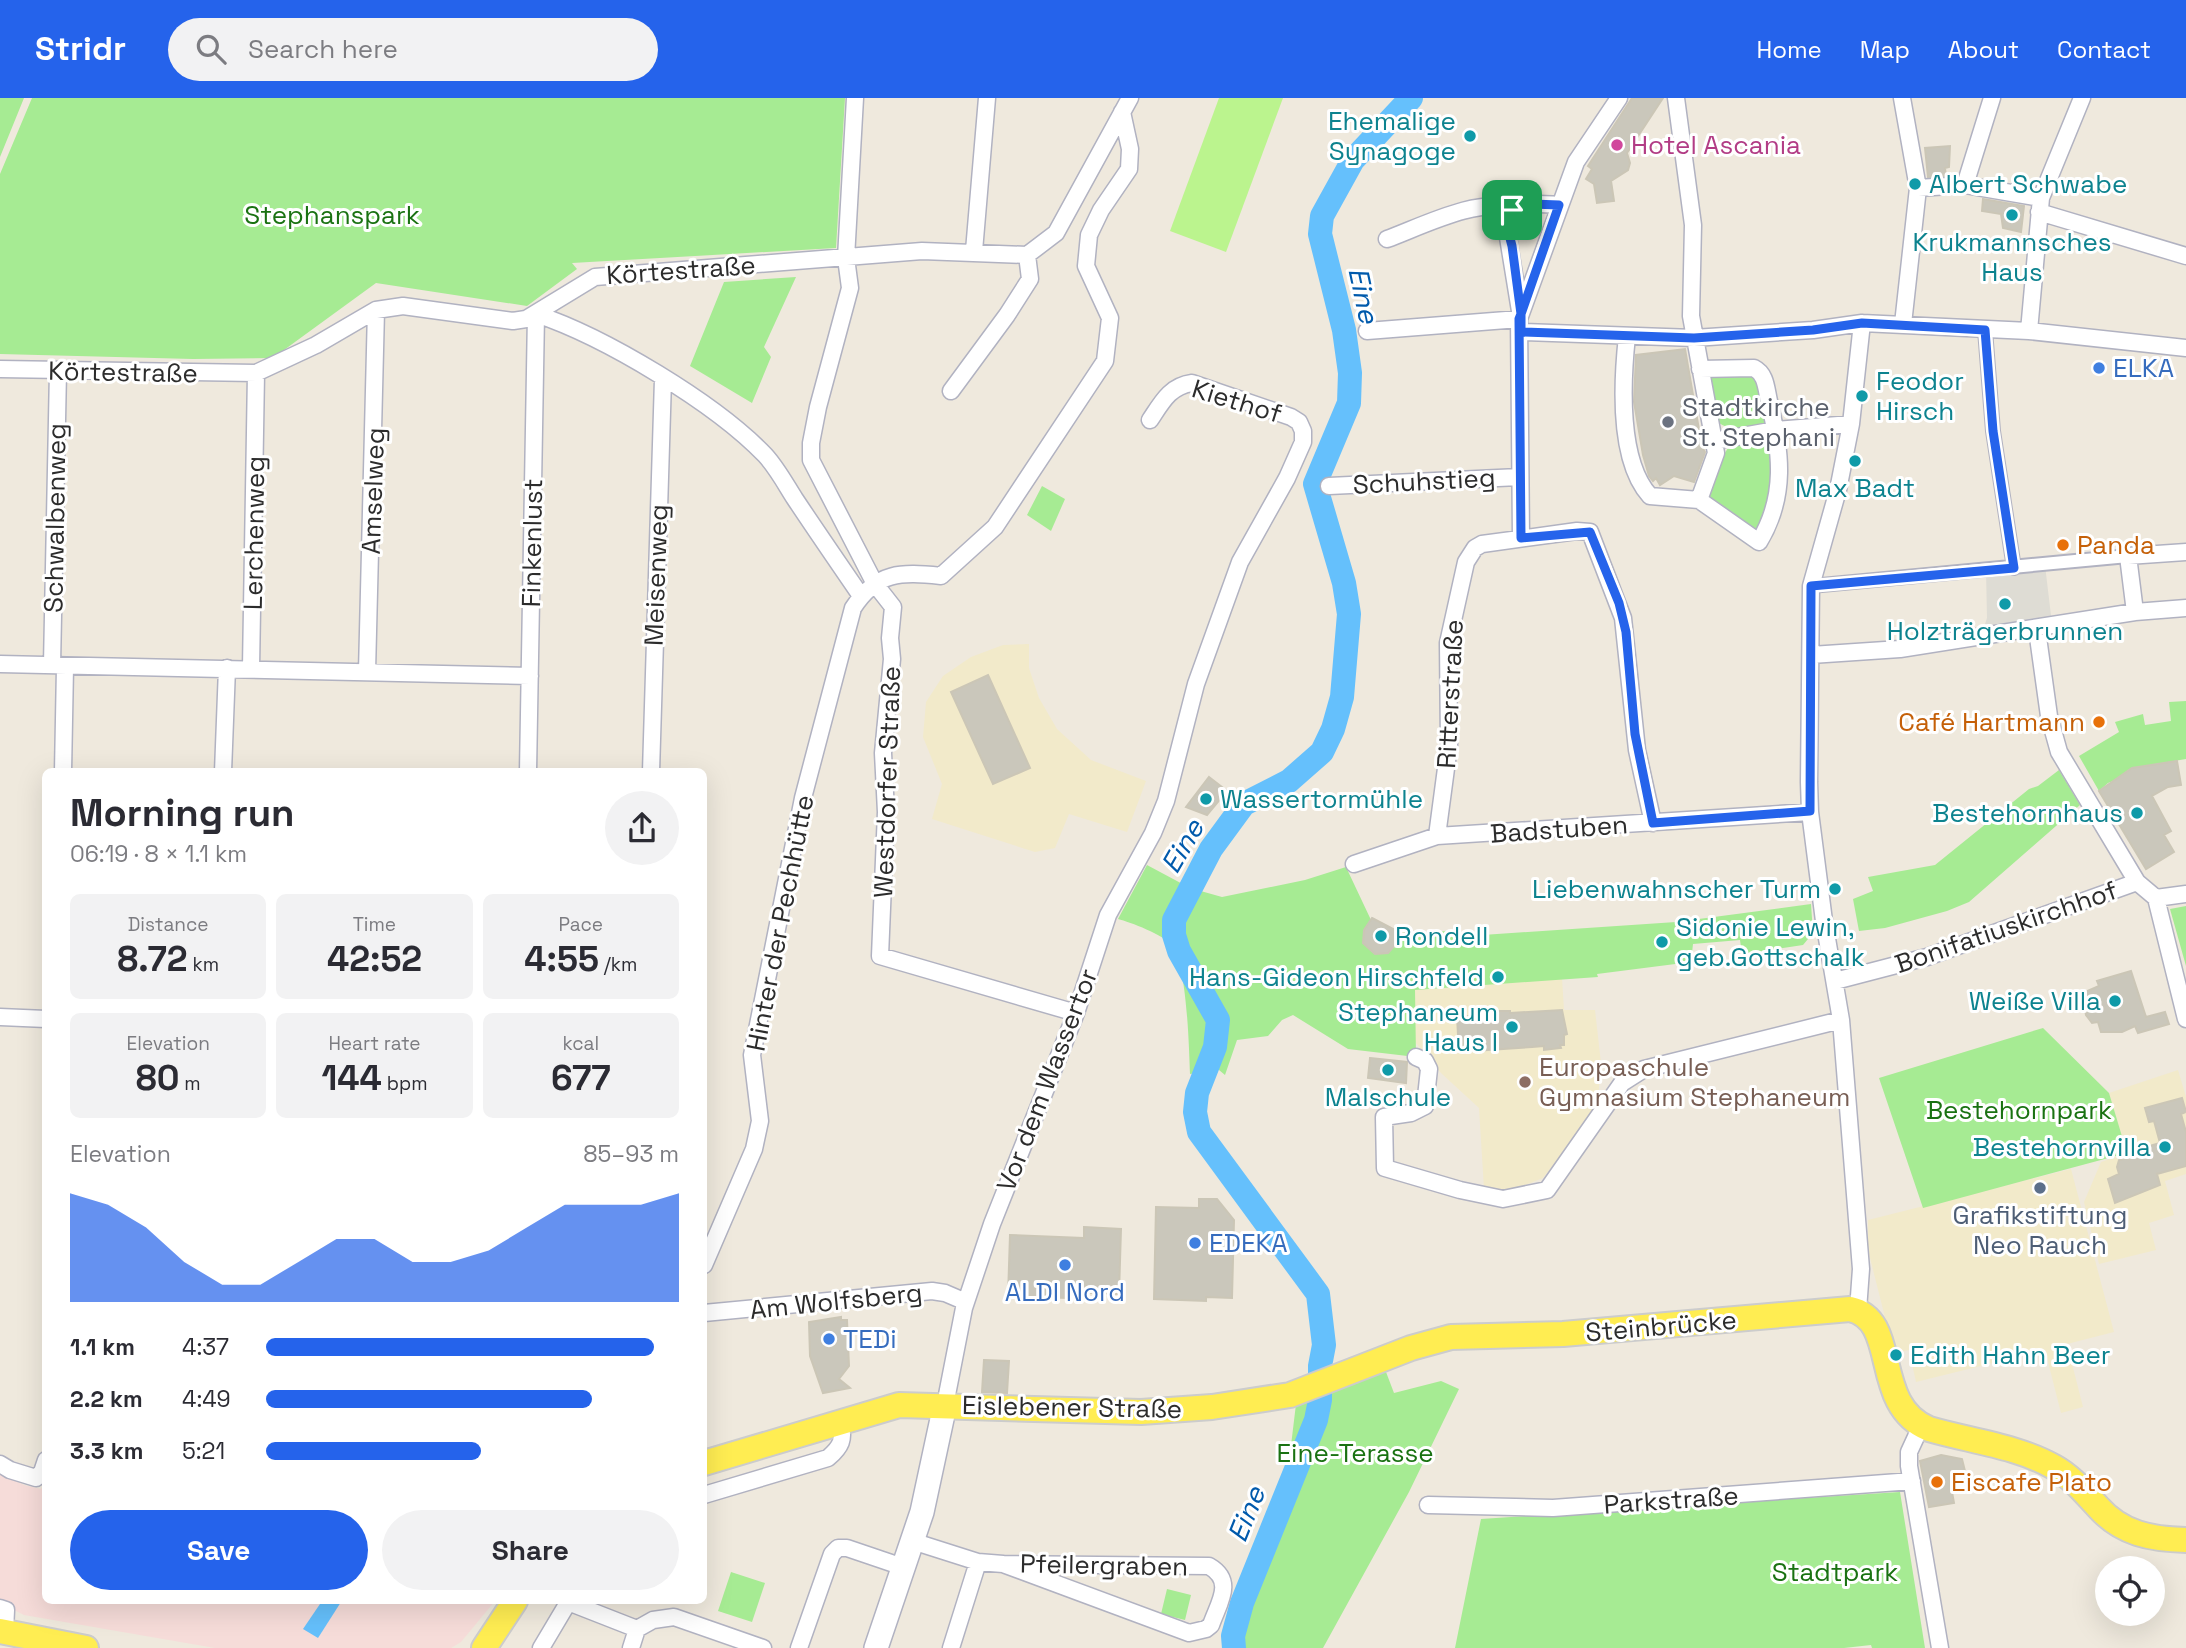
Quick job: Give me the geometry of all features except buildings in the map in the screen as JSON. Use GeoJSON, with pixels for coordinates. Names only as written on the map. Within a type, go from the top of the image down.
{"type":"FeatureCollection","features":[{"type":"Feature","properties":{"kind":"main road","name":"Steinbrücke"},"geometry":{"type":"LineString","coordinates":[[1463,1335],[1563,1334],[1840,1308],[1857,1310]]}},
{"type":"Feature","properties":{"kind":"main road"},"geometry":{"type":"LineString","coordinates":[[1857,1310],[1866,1314],[1875,1326],[1900,1407],[1921,1426],[2051,1465],[2069,1477],[2109,1518],[2129,1532],[2152,1538],[2186,1540]]}},
{"type":"Feature","properties":{"kind":"main road","name":"Eislebener Straße"},"geometry":{"type":"LineString","coordinates":[[707,1462],[899,1405],[1151,1412],[1254,1402],[1298,1392],[1428,1342],[1463,1335]]}},
{"type":"Feature","properties":{"kind":"main road"},"geometry":{"type":"LineString","coordinates":[[876,1648],[930,1482],[945,1405]]}},
{"type":"Feature","properties":{"kind":"main road"},"geometry":{"type":"LineString","coordinates":[[484,1648],[513,1604]]}},
{"type":"Feature","properties":{"kind":"main road"},"geometry":{"type":"LineString","coordinates":[[3,1620],[86,1648]]}},
{"type":"Feature","properties":{"kind":"street"},"geometry":{"type":"LineString","coordinates":[[855,98],[846,258],[850,288],[818,407],[811,443],[811,460],[875,584],[904,572],[941,576],[995,527],[1105,361],[1110,318],[1086,266],[1089,236],[1101,210],[1129,169],[1130,149],[1120,108]]}},
{"type":"Feature","properties":{"kind":"street"},"geometry":{"type":"LineString","coordinates":[[974,251],[987,98]]}},
{"type":"Feature","properties":{"kind":"street"},"geometry":{"type":"LineString","coordinates":[[1676,98],[1693,225],[1690,302],[1694,338],[1716,453],[1699,500]]}},
{"type":"Feature","properties":{"kind":"street"},"geometry":{"type":"LineString","coordinates":[[1902,98],[1918,188],[1903,324]]}},
{"type":"Feature","properties":{"kind":"street"},"geometry":{"type":"LineString","coordinates":[[1965,185],[1992,98]]}},
{"type":"Feature","properties":{"kind":"street"},"geometry":{"type":"LineString","coordinates":[[2029,331],[2040,205],[2082,98]]}},
{"type":"Feature","properties":{"kind":"street"},"geometry":{"type":"LineString","coordinates":[[1520,322],[1561,198],[1576,162],[1618,99]]}},
{"type":"Feature","properties":{"kind":"street"},"geometry":{"type":"LineString","coordinates":[[951,391],[1030,279],[1027,255],[1056,233],[1120,108]]}},
{"type":"Feature","properties":{"kind":"street"},"geometry":{"type":"LineString","coordinates":[[1918,188],[1965,185],[2040,205],[2186,256]]}},
{"type":"Feature","properties":{"kind":"street"},"geometry":{"type":"LineString","coordinates":[[1561,198],[1512,210],[1505,219],[1512,246],[1520,322],[1521,538],[1590,532],[1619,603],[1626,632],[1635,734],[1653,823]]}},
{"type":"Feature","properties":{"kind":"street"},"geometry":{"type":"LineString","coordinates":[[1387,239],[1483,207],[1503,206],[1512,210]]}},
{"type":"Feature","properties":{"kind":"street","name":"Körtestraße"},"geometry":{"type":"LineString","coordinates":[[0,369],[256,373],[316,345],[376,310],[387,307],[416,307],[513,321],[536,314],[562,295],[595,277],[922,251],[1027,255]]}},
{"type":"Feature","properties":{"kind":"street","name":"Amselweg"},"geometry":{"type":"LineString","coordinates":[[367,672],[376,310]]}},
{"type":"Feature","properties":{"kind":"street"},"geometry":{"type":"LineString","coordinates":[[536,314],[560,322],[612,348],[663,379],[718,415],[766,456],[861,596]]}},
{"type":"Feature","properties":{"kind":"street","name":"Finkenlust"},"geometry":{"type":"LineString","coordinates":[[528,768],[536,314]]}},
{"type":"Feature","properties":{"kind":"street"},"geometry":{"type":"LineString","coordinates":[[1367,331],[1520,322],[1627,336],[1694,338],[1813,330],[1862,323],[2029,331],[2186,348]]}},
{"type":"Feature","properties":{"kind":"street"},"geometry":{"type":"LineString","coordinates":[[1857,1310],[1861,1269],[1842,1020],[1824,921],[1810,811],[1811,586],[1838,490],[1851,424],[1862,323]]}},
{"type":"Feature","properties":{"kind":"street"},"geometry":{"type":"LineString","coordinates":[[1985,330],[1993,431],[2014,568]]}},
{"type":"Feature","properties":{"kind":"street"},"geometry":{"type":"LineString","coordinates":[[1627,336],[1625,358],[1628,442],[1630,460],[1640,485],[1650,496],[1699,500],[1759,542],[1777,501],[1781,468],[1776,430],[1760,371],[1754,368],[1700,369]]}},
{"type":"Feature","properties":{"kind":"street","name":"Schwalbenweg"},"geometry":{"type":"LineString","coordinates":[[58,371],[59,666],[63,768]]}},
{"type":"Feature","properties":{"kind":"street","name":"Lerchenweg"},"geometry":{"type":"LineString","coordinates":[[251,668],[256,373]]}},
{"type":"Feature","properties":{"kind":"street","name":"Meisenweg"},"geometry":{"type":"LineString","coordinates":[[652,768],[663,379]]}},
{"type":"Feature","properties":{"kind":"street","name":"Kiethof"},"geometry":{"type":"LineString","coordinates":[[1150,421],[1178,385],[1192,383],[1299,422]]}},
{"type":"Feature","properties":{"kind":"street","name":"Vor dem Wassertor"},"geometry":{"type":"LineString","coordinates":[[945,1405],[966,1302],[1007,1185],[1076,1013],[1108,915],[1153,833],[1166,801],[1196,684],[1240,562],[1287,478],[1303,442],[1303,431],[1299,422]]}},
{"type":"Feature","properties":{"kind":"street"},"geometry":{"type":"LineString","coordinates":[[1714,441],[1776,430],[1851,424]]}},
{"type":"Feature","properties":{"kind":"street","name":"Schuhstieg"},"geometry":{"type":"LineString","coordinates":[[1329,486],[1519,477]]}},
{"type":"Feature","properties":{"kind":"street","name":"Ritterstraße"},"geometry":{"type":"LineString","coordinates":[[1437,836],[1448,754],[1448,643],[1458,589],[1471,553],[1482,544],[1521,538]]}},
{"type":"Feature","properties":{"kind":"street"},"geometry":{"type":"LineString","coordinates":[[1811,586],[2186,552]]}},
{"type":"Feature","properties":{"kind":"street"},"geometry":{"type":"LineString","coordinates":[[2128,556],[2135,612]]}},
{"type":"Feature","properties":{"kind":"street","name":"Hinter der Pechhütte"},"geometry":{"type":"LineString","coordinates":[[707,1258],[754,1149],[760,1121],[752,1055],[782,891],[803,798],[853,608],[861,596],[875,584]]}},
{"type":"Feature","properties":{"kind":"street","name":"Westdorfer Straße"},"geometry":{"type":"LineString","coordinates":[[875,584],[893,607],[890,638],[892,659],[883,752],[886,811],[880,956],[1076,1013]]}},
{"type":"Feature","properties":{"kind":"street"},"geometry":{"type":"LineString","coordinates":[[1811,655],[1900,649],[2037,630],[2052,624],[2135,612],[2186,608]]}},
{"type":"Feature","properties":{"kind":"street"},"geometry":{"type":"LineString","coordinates":[[2037,630],[2049,716],[2059,752],[2137,883],[2156,898],[2186,1019]]}},
{"type":"Feature","properties":{"kind":"street"},"geometry":{"type":"LineString","coordinates":[[0,664],[530,676]]}},
{"type":"Feature","properties":{"kind":"street"},"geometry":{"type":"LineString","coordinates":[[223,768],[227,668]]}},
{"type":"Feature","properties":{"kind":"street","name":"Badstuben"},"geometry":{"type":"LineString","coordinates":[[1354,864],[1437,836],[1810,811]]}},
{"type":"Feature","properties":{"kind":"street","name":"Bonifatiuskirchhof"},"geometry":{"type":"LineString","coordinates":[[1835,981],[1927,957],[2137,883]]}},
{"type":"Feature","properties":{"kind":"street"},"geometry":{"type":"LineString","coordinates":[[2156,898],[2186,894]]}},
{"type":"Feature","properties":{"kind":"street"},"geometry":{"type":"LineString","coordinates":[[0,1017],[42,1019]]}},
{"type":"Feature","properties":{"kind":"street"},"geometry":{"type":"LineString","coordinates":[[1416,1057],[1425,1061],[1429,1069],[1425,1107],[1411,1113],[1384,1117],[1385,1168],[1460,1190],[1503,1199],[1547,1190],[1622,1083],[1644,1069],[1842,1020]]}},
{"type":"Feature","properties":{"kind":"street","name":"Am Wolfsberg"},"geometry":{"type":"LineString","coordinates":[[707,1314],[932,1292],[946,1293],[966,1302]]}},
{"type":"Feature","properties":{"kind":"street"},"geometry":{"type":"LineString","coordinates":[[707,1494],[828,1458],[839,1449],[842,1439],[840,1423]]}},
{"type":"Feature","properties":{"kind":"street"},"geometry":{"type":"LineString","coordinates":[[1921,1426],[1909,1452],[1940,1648]]}},
{"type":"Feature","properties":{"kind":"street"},"geometry":{"type":"LineString","coordinates":[[0,1464],[9,1470],[36,1478],[42,1472]]}},
{"type":"Feature","properties":{"kind":"street","name":"Parkstraße"},"geometry":{"type":"LineString","coordinates":[[1428,1505],[1553,1508],[1912,1481]]}},
{"type":"Feature","properties":{"kind":"street","name":"Pfeilergraben"},"geometry":{"type":"LineString","coordinates":[[912,1541],[978,1563],[1209,1566],[1222,1576],[1225,1583],[1211,1625],[1189,1633],[1003,1564]]}},
{"type":"Feature","properties":{"kind":"street"},"geometry":{"type":"LineString","coordinates":[[799,1648],[832,1554],[838,1548],[847,1548],[904,1567]]}},
{"type":"Feature","properties":{"kind":"street"},"geometry":{"type":"LineString","coordinates":[[950,1648],[978,1563]]}},
{"type":"Feature","properties":{"kind":"street"},"geometry":{"type":"LineString","coordinates":[[541,1648],[568,1604]]}},
{"type":"Feature","properties":{"kind":"street"},"geometry":{"type":"LineString","coordinates":[[574,1604],[637,1629]]}},
{"type":"Feature","properties":{"kind":"street"},"geometry":{"type":"LineString","coordinates":[[631,1648],[637,1629],[653,1619],[674,1617],[763,1648]]}},
{"type":"Feature","properties":{"kind":"shaded area"},"geometry":{"type":"Polygon","coordinates":[[[2045,565],[2052,624],[1982,633],[1987,618],[1986,570],[2045,565]]]}},
{"type":"Feature","properties":{"kind":"shaded area"},"geometry":{"type":"Polygon","coordinates":[[[1029,644],[1029,668],[1039,698],[1057,729],[1091,760],[1146,781],[1127,832],[1069,814],[1055,848],[1035,852],[932,819],[942,784],[923,737],[926,702],[943,676],[971,657],[1003,645],[1029,644]]]}},
{"type":"Feature","properties":{"kind":"shaded area","name":"Europaschule Gymnasium Stephaneum"},"geometry":{"type":"Polygon","coordinates":[[[1562,978],[1564,1010],[1595,1010],[1601,1063],[1598,1100],[1585,1125],[1543,1178],[1505,1193],[1484,1189],[1479,1108],[1441,1073],[1415,1042],[1415,990],[1562,978]]]}},
{"type":"Feature","properties":{"kind":"shaded area"},"geometry":{"type":"Polygon","coordinates":[[[2178,1070],[2186,1097],[2186,1174],[2165,1181],[2174,1215],[2149,1223],[2156,1250],[2099,1264],[2084,1202],[2101,1162],[2127,1153],[2109,1093],[2178,1070]]]}},
{"type":"Feature","properties":{"kind":"shaded area"},"geometry":{"type":"Polygon","coordinates":[[[2071,1169],[2114,1332],[2067,1344],[2083,1407],[2061,1413],[2045,1350],[1916,1382],[1909,1350],[1894,1353],[1868,1250],[1868,1220],[2071,1169]]]}},
{"type":"Feature","properties":{"kind":"shaded area"},"geometry":{"type":"Polygon","coordinates":[[[0,1473],[24,1485],[42,1487],[42,1604],[493,1604],[461,1642],[451,1648],[215,1648],[24,1615],[0,1603],[0,1473]]]}},
{"type":"Feature","properties":{"kind":"green space"},"geometry":{"type":"Polygon","coordinates":[[[0,98],[24,98],[0,157],[0,98]]]}},
{"type":"Feature","properties":{"kind":"green space","name":"Stephanspark"},"geometry":{"type":"Polygon","coordinates":[[[32,98],[845,98],[836,248],[572,263],[577,269],[527,306],[376,283],[273,358],[193,359],[0,354],[0,174],[32,98]]]}},
{"type":"Feature","properties":{"kind":"green space"},"geometry":{"type":"Polygon","coordinates":[[[1219,98],[1283,98],[1226,252],[1170,231],[1219,98]]]}},
{"type":"Feature","properties":{"kind":"green space"},"geometry":{"type":"Polygon","coordinates":[[[796,277],[764,347],[771,357],[752,403],[690,366],[724,282],[796,277]]]}},
{"type":"Feature","properties":{"kind":"green space"},"geometry":{"type":"Polygon","coordinates":[[[1753,371],[1760,377],[1769,422],[1765,427],[1738,430],[1714,420],[1705,375],[1753,371]]]}},
{"type":"Feature","properties":{"kind":"green space"},"geometry":{"type":"Polygon","coordinates":[[[1772,436],[1775,491],[1758,536],[1708,501],[1716,472],[1730,445],[1772,436]]]}},
{"type":"Feature","properties":{"kind":"green space"},"geometry":{"type":"Polygon","coordinates":[[[1042,486],[1065,499],[1051,531],[1027,515],[1042,486]]]}},
{"type":"Feature","properties":{"kind":"green space"},"geometry":{"type":"Polygon","coordinates":[[[2186,701],[2186,759],[2132,768],[2127,771],[2126,776],[2108,783],[2099,791],[2079,756],[2119,732],[2115,722],[2143,714],[2145,725],[2171,721],[2169,702],[2186,701]]]}},
{"type":"Feature","properties":{"kind":"green space"},"geometry":{"type":"Polygon","coordinates":[[[2059,770],[2080,805],[1969,902],[1885,928],[1859,931],[1853,899],[1873,891],[1868,877],[1935,865],[2029,789],[2038,786],[2059,770]]]}},
{"type":"Feature","properties":{"kind":"green space"},"geometry":{"type":"Polygon","coordinates":[[[1147,865],[1190,888],[1222,897],[1305,880],[1346,867],[1371,920],[1364,930],[1363,943],[1372,952],[1380,954],[1395,947],[1399,933],[1450,931],[1468,936],[1676,922],[1811,904],[1813,933],[1803,945],[1742,954],[1740,940],[1693,944],[1691,962],[1597,974],[1598,977],[1415,990],[1416,1057],[1348,1049],[1293,1015],[1282,1020],[1268,1036],[1237,1040],[1225,1075],[1219,1070],[1190,1074],[1186,1007],[1177,955],[1172,945],[1162,937],[1118,919],[1147,865]]]}},
{"type":"Feature","properties":{"kind":"green space"},"geometry":{"type":"Polygon","coordinates":[[[2186,906],[2186,966],[2170,909],[2186,906]]]}},
{"type":"Feature","properties":{"kind":"green space","name":"Bestehornpark"},"geometry":{"type":"Polygon","coordinates":[[[2043,1028],[2109,1093],[2127,1153],[1923,1208],[1879,1078],[2043,1028]]]}},
{"type":"Feature","properties":{"kind":"green space","name":"Eine-Terasse"},"geometry":{"type":"Polygon","coordinates":[[[1386,1372],[1394,1393],[1441,1381],[1459,1389],[1409,1492],[1323,1648],[1225,1648],[1224,1637],[1266,1552],[1286,1487],[1296,1404],[1386,1372]]]}},
{"type":"Feature","properties":{"kind":"green space","name":"Stadtpark"},"geometry":{"type":"Polygon","coordinates":[[[1900,1492],[1925,1648],[1872,1648],[1871,1645],[1844,1648],[1455,1648],[1481,1519],[1900,1492]]]}},
{"type":"Feature","properties":{"kind":"green space"},"geometry":{"type":"Polygon","coordinates":[[[731,1572],[765,1583],[752,1622],[718,1611],[731,1572]]]}},
{"type":"Feature","properties":{"kind":"green space"},"geometry":{"type":"Polygon","coordinates":[[[1167,1589],[1191,1595],[1185,1620],[1161,1614],[1167,1589]]]}},
{"type":"Feature","properties":{"kind":"water"},"geometry":{"type":"Polygon","coordinates":[[[320,1604],[340,1604],[318,1638],[303,1629],[320,1604]]]}},
{"type":"Feature","properties":{"kind":"waterway","name":"Eine"},"geometry":{"type":"LineString","coordinates":[[1234,1648],[1233,1636],[1242,1603],[1316,1420],[1324,1345],[1318,1294],[1199,1132],[1195,1112],[1197,1093],[1215,1047],[1218,1020],[1179,951],[1174,935],[1174,920],[1211,849],[1244,804],[1289,781],[1322,752],[1333,729],[1342,697],[1349,614],[1344,583],[1315,484],[1349,403],[1350,373],[1344,330],[1320,234],[1322,216],[1353,160],[1411,98]]}},
{"type":"Feature","properties":{"kind":"place","name":"Ehemalige Synagoge"},"geometry":{"type":"Point","coordinates":[1470,136]}},
{"type":"Feature","properties":{"kind":"place","name":"Hotel Ascania"},"geometry":{"type":"Point","coordinates":[1617,145]}},
{"type":"Feature","properties":{"kind":"place","name":"Albert Schwabe"},"geometry":{"type":"Point","coordinates":[1915,184]}},
{"type":"Feature","properties":{"kind":"place","name":"Krukmannsches Haus"},"geometry":{"type":"Point","coordinates":[2012,215]}},
{"type":"Feature","properties":{"kind":"place","name":"ELKA"},"geometry":{"type":"Point","coordinates":[2099,368]}},
{"type":"Feature","properties":{"kind":"place","name":"Feodor Hirsch"},"geometry":{"type":"Point","coordinates":[1862,396]}},
{"type":"Feature","properties":{"kind":"place","name":"Stadtkirche St. Stephani"},"geometry":{"type":"Point","coordinates":[1668,422]}},
{"type":"Feature","properties":{"kind":"place","name":"Max Badt"},"geometry":{"type":"Point","coordinates":[1855,461]}},
{"type":"Feature","properties":{"kind":"place","name":"Panda"},"geometry":{"type":"Point","coordinates":[2063,545]}},
{"type":"Feature","properties":{"kind":"place","name":"Holzträgerbrunnen"},"geometry":{"type":"Point","coordinates":[2005,604]}},
{"type":"Feature","properties":{"kind":"place","name":"Café Hartmann"},"geometry":{"type":"Point","coordinates":[2099,722]}},
{"type":"Feature","properties":{"kind":"place","name":"Wassertormühle"},"geometry":{"type":"Point","coordinates":[1206,799]}},
{"type":"Feature","properties":{"kind":"place","name":"Bestehornhaus"},"geometry":{"type":"Point","coordinates":[2137,813]}},
{"type":"Feature","properties":{"kind":"place","name":"Liebenwahnscher Turm"},"geometry":{"type":"Point","coordinates":[1835,889]}},
{"type":"Feature","properties":{"kind":"place","name":"Rondell"},"geometry":{"type":"Point","coordinates":[1381,936]}},
{"type":"Feature","properties":{"kind":"place","name":"Sidonie Lewin, geb.Gottschalk"},"geometry":{"type":"Point","coordinates":[1662,942]}},
{"type":"Feature","properties":{"kind":"place","name":"Hans-Gideon Hirschfeld"},"geometry":{"type":"Point","coordinates":[1498,977]}},
{"type":"Feature","properties":{"kind":"place","name":"Weiße Villa"},"geometry":{"type":"Point","coordinates":[2115,1001]}},
{"type":"Feature","properties":{"kind":"place","name":"Stephaneum Haus I"},"geometry":{"type":"Point","coordinates":[1512,1027]}},
{"type":"Feature","properties":{"kind":"place","name":"Malschule"},"geometry":{"type":"Point","coordinates":[1388,1070]}},
{"type":"Feature","properties":{"kind":"place","name":"Europaschule Gymnasium Stephaneum"},"geometry":{"type":"Point","coordinates":[1525,1082]}},
{"type":"Feature","properties":{"kind":"place","name":"Bestehornvilla"},"geometry":{"type":"Point","coordinates":[2165,1147]}},
{"type":"Feature","properties":{"kind":"place","name":"Grafikstiftung Neo Rauch"},"geometry":{"type":"Point","coordinates":[2040,1188]}},
{"type":"Feature","properties":{"kind":"place","name":"EDEKA"},"geometry":{"type":"Point","coordinates":[1195,1243]}},
{"type":"Feature","properties":{"kind":"place","name":"ALDI Nord"},"geometry":{"type":"Point","coordinates":[1065,1265]}},
{"type":"Feature","properties":{"kind":"place","name":"TEDi"},"geometry":{"type":"Point","coordinates":[829,1339]}},
{"type":"Feature","properties":{"kind":"place","name":"Edith Hahn Beer"},"geometry":{"type":"Point","coordinates":[1896,1355]}},
{"type":"Feature","properties":{"kind":"place","name":"Eiscafe Plato"},"geometry":{"type":"Point","coordinates":[1937,1482]}},
{"type":"Feature","properties":{"kind":"route"},"geometry":{"type":"LineString","coordinates":[[1512,210],[1505,219],[1512,246],[1521,314],[1519,319],[1521,538],[1577,531],[1590,532],[1623,618],[1637,750],[1653,823],[1810,811],[1811,586],[2014,568],[1993,431],[1985,330],[1862,323],[1813,330],[1694,338],[1521,332],[1519,319],[1521,314],[1559,205],[1532,204],[1512,210]]}}]}
